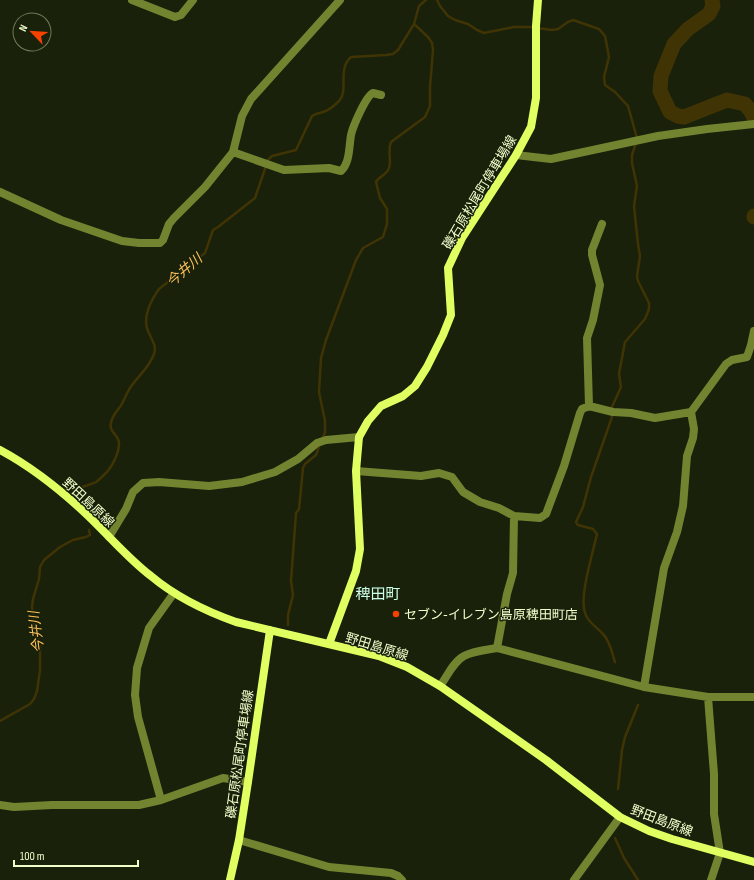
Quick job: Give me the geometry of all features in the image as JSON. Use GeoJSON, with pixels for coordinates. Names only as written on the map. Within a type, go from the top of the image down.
{"type":"FeatureCollection","features":[{"type":"Feature","properties":{"kind":"main road","name":"礫石原松尾町停車場線"},"geometry":{"type":"LineString","coordinates":[[329,644],[356,572],[360,549],[356,471],[359,437],[368,421],[381,406],[403,396],[415,386],[426,367],[443,335],[451,315],[448,268],[462,238],[516,155],[531,127],[536,98],[538,0]]}},
{"type":"Feature","properties":{"kind":"main road","name":"野田島原線"},"geometry":{"type":"LineString","coordinates":[[0,450],[46,480],[84,511],[150,576],[174,593],[214,614],[236,622],[378,656],[397,662],[440,686],[546,760],[620,817],[672,839],[754,862]]}},
{"type":"Feature","properties":{"kind":"main road","name":"礫石原松尾町停車場線"},"geometry":{"type":"LineString","coordinates":[[230,880],[239,840],[270,630]]}},
{"type":"Feature","properties":{"kind":"street"},"geometry":{"type":"LineString","coordinates":[[132,0],[175,17],[181,15],[193,0]]}},
{"type":"Feature","properties":{"kind":"street"},"geometry":{"type":"LineString","coordinates":[[0,192],[61,220],[122,241],[160,243],[163,240],[169,224],[205,187],[234,152],[242,116],[251,99],[340,0]]}},
{"type":"Feature","properties":{"kind":"street"},"geometry":{"type":"LineString","coordinates":[[234,152],[284,170],[329,168],[341,171],[346,164],[351,134],[368,96],[373,93],[381,96]]}},
{"type":"Feature","properties":{"kind":"street"},"geometry":{"type":"LineString","coordinates":[[516,155],[551,159],[658,136],[753,124]]}},
{"type":"Feature","properties":{"kind":"street"},"geometry":{"type":"LineString","coordinates":[[589,406],[587,338],[593,320],[600,285],[592,250],[602,224]]}},
{"type":"Feature","properties":{"kind":"street"},"geometry":{"type":"LineString","coordinates":[[356,471],[421,476],[439,473],[452,477],[463,492],[480,502],[498,508],[514,516],[540,518],[546,514],[564,466],[582,409],[589,406],[611,412],[631,413],[655,418],[691,412],[726,364],[732,360],[747,357],[754,331]]}},
{"type":"Feature","properties":{"kind":"street"},"geometry":{"type":"LineString","coordinates":[[644,687],[664,568],[677,532],[682,506],[687,456],[694,429],[691,412]]}},
{"type":"Feature","properties":{"kind":"street"},"geometry":{"type":"LineString","coordinates":[[109,537],[126,509],[134,492],[143,483],[160,482],[209,486],[242,482],[274,472],[298,459],[317,443],[326,440],[359,437]]}},
{"type":"Feature","properties":{"kind":"street"},"geometry":{"type":"LineString","coordinates":[[497,648],[507,594],[513,573],[514,516]]}},
{"type":"Feature","properties":{"kind":"street"},"geometry":{"type":"LineString","coordinates":[[161,800],[138,717],[134,695],[137,668],[149,628],[174,593]]}},
{"type":"Feature","properties":{"kind":"street"},"geometry":{"type":"LineString","coordinates":[[440,686],[462,657],[497,648],[644,687],[708,697],[754,697]]}},
{"type":"Feature","properties":{"kind":"street"},"geometry":{"type":"LineString","coordinates":[[708,697],[714,774],[714,814],[720,853],[711,880]]}},
{"type":"Feature","properties":{"kind":"street"},"geometry":{"type":"LineString","coordinates":[[0,805],[14,807],[52,805],[139,805],[161,800],[223,778],[248,782]]}},
{"type":"Feature","properties":{"kind":"street"},"geometry":{"type":"LineString","coordinates":[[574,880],[620,817]]}},
{"type":"Feature","properties":{"kind":"street"},"geometry":{"type":"LineString","coordinates":[[239,840],[329,867],[391,873],[398,876],[402,880]]}},
{"type":"Feature","properties":{"kind":"waterway","name":"今井川"},"geometry":{"type":"LineString","coordinates":[[76,494],[82,487],[93,484],[102,477],[109,469],[118,452],[119,443],[111,428],[112,421],[114,414],[121,405],[130,388],[146,368],[154,354],[154,345],[146,326],[146,320],[150,304],[159,289],[205,253],[213,230],[255,198],[268,160],[272,156],[296,150],[312,116],[326,111],[339,101],[343,92],[345,68],[351,57],[393,54],[398,50],[414,24],[419,6],[426,0]]}},
{"type":"Feature","properties":{"kind":"waterway"},"geometry":{"type":"LineString","coordinates":[[437,0],[448,16],[468,24],[484,33],[514,27],[530,27],[552,30],[558,29],[573,20],[599,29],[605,36],[609,57],[604,77],[605,85],[615,92],[628,106],[637,138]]}},
{"type":"Feature","properties":{"kind":"waterway"},"geometry":{"type":"LineString","coordinates":[[712,0],[713,6],[709,14],[688,29],[674,44],[661,76],[660,91],[670,112],[678,116],[684,117],[727,100],[745,104],[754,118]]}},
{"type":"Feature","properties":{"kind":"waterway"},"geometry":{"type":"LineString","coordinates":[[322,440],[325,432],[325,421],[319,392],[321,358],[326,340],[356,260],[363,248],[383,237],[387,224],[387,209],[380,198],[376,182],[387,172],[389,168],[389,149],[391,142],[425,117],[430,106],[433,50],[432,43],[428,37],[414,24]]}},
{"type":"Feature","properties":{"kind":"waterway"},"geometry":{"type":"LineString","coordinates":[[615,662],[607,640],[603,634],[588,620],[584,606],[585,586],[597,534],[593,529],[578,525],[576,522],[583,507],[591,477],[612,417],[611,409],[621,387],[619,374],[625,342],[645,319],[649,309],[649,303],[637,276],[640,256],[634,206],[637,186],[632,163],[632,155],[636,143]]}},
{"type":"Feature","properties":{"kind":"waterway"},"geometry":{"type":"LineString","coordinates":[[288,625],[288,615],[293,595],[291,581],[296,513],[299,509],[303,468],[305,464],[316,455],[320,444]]}},
{"type":"Feature","properties":{"kind":"waterway","name":"今井川"},"geometry":{"type":"LineString","coordinates":[[0,721],[30,704],[37,691],[40,670],[40,645],[35,631],[32,607],[39,579],[40,567],[44,560],[60,547],[73,540],[90,535],[89,530]]}},
{"type":"Feature","properties":{"kind":"waterway"},"geometry":{"type":"LineString","coordinates":[[618,789],[622,750],[625,737],[638,705]]}},
{"type":"Feature","properties":{"kind":"waterway"},"geometry":{"type":"LineString","coordinates":[[615,838],[624,858],[638,880]]}},
{"type":"Feature","properties":{"kind":"place","name":"セブン-イレブン島原稗田町店"},"geometry":{"type":"Point","coordinates":[396,614]}},
{"type":"Feature","properties":{"kind":"district","name":"稗田町"},"geometry":{"type":"Point","coordinates":[378,594]}}]}
